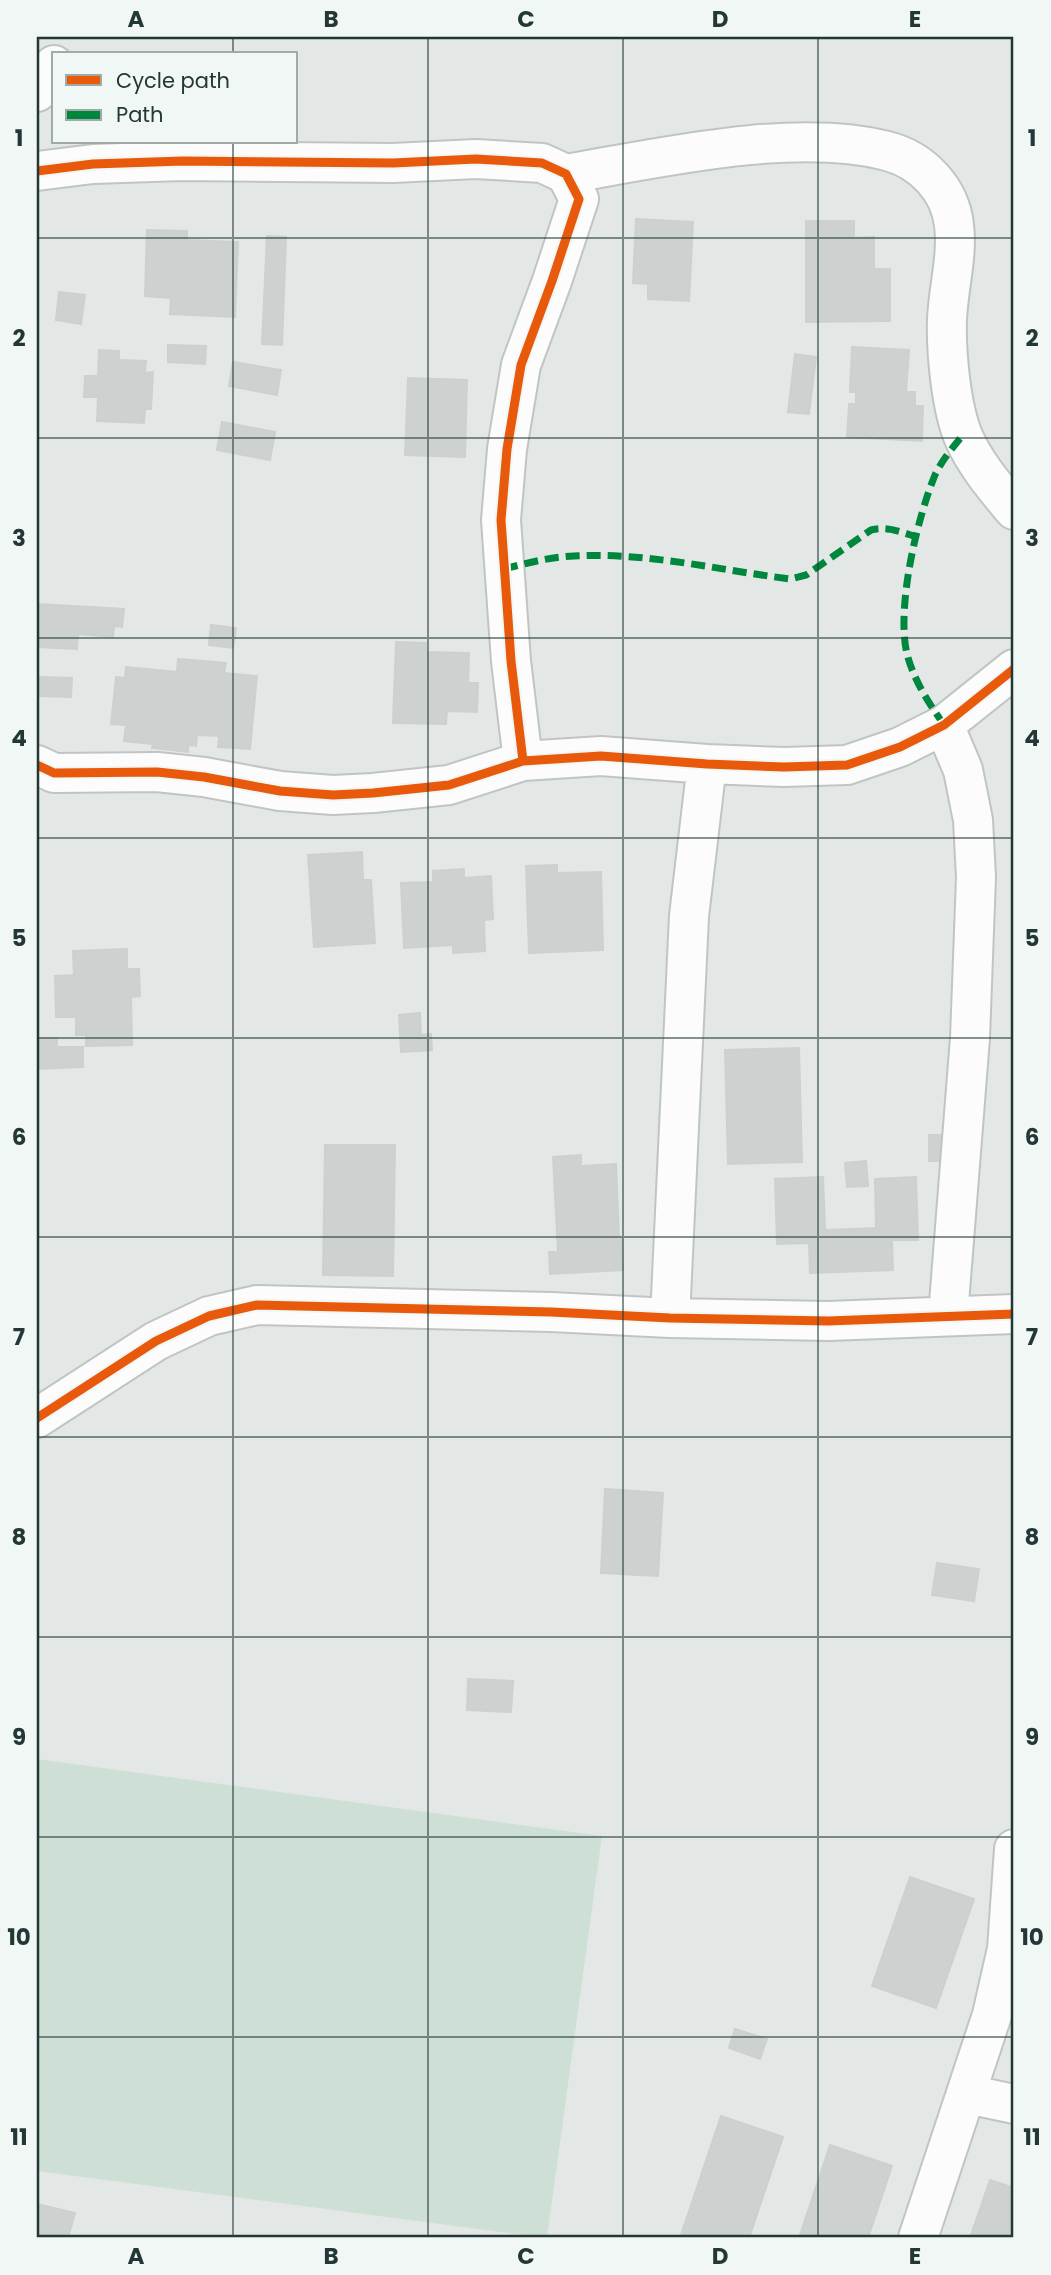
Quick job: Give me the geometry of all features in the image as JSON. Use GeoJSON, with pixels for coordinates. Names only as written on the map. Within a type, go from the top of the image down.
{"type":"FeatureCollection","features":[{"type":"Feature","properties":{"kind":"street"},"geometry":{"type":"LineString","coordinates":[[37,92],[52,68]]}},
{"type":"Feature","properties":{"kind":"street"},"geometry":{"type":"LineString","coordinates":[[37,171],[93,164],[183,161],[393,163],[476,159],[542,163],[566,174],[762,144],[831,143],[889,151],[924,169],[943,189],[954,224],[947,320],[951,382],[963,435],[985,474],[1014,510]]}},
{"type":"Feature","properties":{"kind":"street"},"geometry":{"type":"LineString","coordinates":[[523,761],[511,661],[501,520],[506,449],[521,365],[579,199],[566,174]]}},
{"type":"Feature","properties":{"kind":"street"},"geometry":{"type":"LineString","coordinates":[[37,765],[54,773],[157,772],[204,777],[280,791],[333,795],[449,785],[523,761],[601,756],[784,767],[846,765],[900,747],[944,725],[1014,669]]}},
{"type":"Feature","properties":{"kind":"street"},"geometry":{"type":"LineString","coordinates":[[944,725],[963,769],[973,820],[976,877],[970,1038],[948,1316]]}},
{"type":"Feature","properties":{"kind":"street"},"geometry":{"type":"LineString","coordinates":[[670,1318],[689,916],[707,764]]}},
{"type":"Feature","properties":{"kind":"street"},"geometry":{"type":"LineString","coordinates":[[37,1418],[156,1341],[208,1316],[257,1304],[828,1321],[1014,1314]]}},
{"type":"Feature","properties":{"kind":"street"},"geometry":{"type":"LineString","coordinates":[[918,2238],[992,2015],[1007,1949],[1014,1849]]}},
{"type":"Feature","properties":{"kind":"street"},"geometry":{"type":"LineString","coordinates":[[967,2094],[1014,2104]]}},
{"type":"Feature","properties":{"kind":"shaded area"},"geometry":{"type":"Polygon","coordinates":[[[37,1759],[602,1836],[547,2238],[37,2171],[37,1759]]]}},
{"type":"Feature","properties":{"kind":"building"},"geometry":{"type":"Polygon","coordinates":[[[636,219],[693,222],[689,301],[648,299],[648,284],[633,283],[636,219]]]}},
{"type":"Feature","properties":{"kind":"building"},"geometry":{"type":"Polygon","coordinates":[[[806,221],[854,221],[854,238],[874,237],[874,269],[890,269],[890,321],[806,322],[806,221]]]}},
{"type":"Feature","properties":{"kind":"building"},"geometry":{"type":"Polygon","coordinates":[[[147,230],[187,231],[187,240],[238,242],[235,317],[170,314],[171,298],[145,296],[147,230]]]}},
{"type":"Feature","properties":{"kind":"building"},"geometry":{"type":"Polygon","coordinates":[[[267,236],[286,237],[282,345],[262,344],[267,236]]]}},
{"type":"Feature","properties":{"kind":"building"},"geometry":{"type":"Polygon","coordinates":[[[59,292],[85,295],[81,324],[56,320],[59,292]]]}},
{"type":"Feature","properties":{"kind":"building"},"geometry":{"type":"Polygon","coordinates":[[[168,345],[206,346],[205,364],[168,362],[168,345]]]}},
{"type":"Feature","properties":{"kind":"building"},"geometry":{"type":"Polygon","coordinates":[[[852,347],[909,350],[906,392],[915,392],[915,406],[923,406],[922,441],[847,437],[849,404],[856,404],[856,392],[850,392],[852,347]]]}},
{"type":"Feature","properties":{"kind":"building"},"geometry":{"type":"Polygon","coordinates":[[[99,350],[119,351],[119,360],[146,361],[145,373],[153,372],[151,409],[145,409],[144,423],[97,421],[98,397],[84,397],[85,376],[98,376],[99,350]]]}},
{"type":"Feature","properties":{"kind":"building"},"geometry":{"type":"Polygon","coordinates":[[[795,354],[816,357],[809,414],[788,412],[795,354]]]}},
{"type":"Feature","properties":{"kind":"building"},"geometry":{"type":"Polygon","coordinates":[[[233,362],[281,370],[277,395],[229,386],[233,362]]]}},
{"type":"Feature","properties":{"kind":"building"},"geometry":{"type":"Polygon","coordinates":[[[408,378],[467,380],[465,457],[405,455],[408,378]]]}},
{"type":"Feature","properties":{"kind":"building"},"geometry":{"type":"Polygon","coordinates":[[[222,422],[275,432],[270,460],[217,450],[222,422]]]}},
{"type":"Feature","properties":{"kind":"building"},"geometry":{"type":"Polygon","coordinates":[[[38,604],[124,609],[122,627],[114,626],[113,637],[78,634],[77,649],[37,647],[38,604]]]}},
{"type":"Feature","properties":{"kind":"building"},"geometry":{"type":"Polygon","coordinates":[[[211,625],[236,628],[233,648],[209,645],[211,625]]]}},
{"type":"Feature","properties":{"kind":"building"},"geometry":{"type":"Polygon","coordinates":[[[396,642],[426,643],[426,652],[469,653],[468,683],[478,683],[477,712],[447,711],[446,724],[393,723],[396,642]]]}},
{"type":"Feature","properties":{"kind":"building"},"geometry":{"type":"Polygon","coordinates":[[[178,659],[226,663],[224,673],[257,676],[250,749],[218,747],[219,736],[197,735],[196,746],[188,745],[188,752],[152,748],[153,744],[124,741],[126,725],[111,724],[116,677],[125,678],[126,667],[177,672],[178,659]]]}},
{"type":"Feature","properties":{"kind":"building"},"geometry":{"type":"Polygon","coordinates":[[[37,677],[72,678],[71,697],[37,696],[37,677]]]}},
{"type":"Feature","properties":{"kind":"building"},"geometry":{"type":"Polygon","coordinates":[[[362,852],[363,880],[371,880],[375,943],[314,947],[308,855],[362,852]]]}},
{"type":"Feature","properties":{"kind":"building"},"geometry":{"type":"Polygon","coordinates":[[[557,865],[557,873],[601,872],[603,950],[529,953],[526,866],[557,865]]]}},
{"type":"Feature","properties":{"kind":"building"},"geometry":{"type":"Polygon","coordinates":[[[464,869],[464,878],[491,876],[493,919],[484,920],[485,951],[453,953],[453,945],[404,948],[401,883],[433,882],[433,871],[464,869]]]}},
{"type":"Feature","properties":{"kind":"building"},"geometry":{"type":"Polygon","coordinates":[[[127,949],[127,969],[139,969],[140,996],[131,997],[132,1045],[86,1046],[86,1035],[76,1035],[76,1017],[56,1017],[55,976],[74,975],[73,951],[127,949]]]}},
{"type":"Feature","properties":{"kind":"building"},"geometry":{"type":"Polygon","coordinates":[[[420,1013],[421,1035],[431,1034],[432,1050],[401,1052],[399,1015],[420,1013]]]}},
{"type":"Feature","properties":{"kind":"building"},"geometry":{"type":"Polygon","coordinates":[[[37,1038],[57,1038],[57,1047],[83,1047],[83,1067],[37,1069],[37,1038]]]}},
{"type":"Feature","properties":{"kind":"building"},"geometry":{"type":"Polygon","coordinates":[[[799,1048],[802,1162],[728,1164],[725,1050],[799,1048]]]}},
{"type":"Feature","properties":{"kind":"building"},"geometry":{"type":"Polygon","coordinates":[[[929,1135],[951,1135],[950,1161],[929,1161],[929,1135]]]}},
{"type":"Feature","properties":{"kind":"building"},"geometry":{"type":"Polygon","coordinates":[[[325,1145],[395,1145],[393,1276],[323,1275],[325,1145]]]}},
{"type":"Feature","properties":{"kind":"building"},"geometry":{"type":"Polygon","coordinates":[[[581,1155],[581,1166],[616,1164],[623,1270],[550,1274],[549,1252],[558,1252],[553,1157],[581,1155]]]}},
{"type":"Feature","properties":{"kind":"building"},"geometry":{"type":"Polygon","coordinates":[[[866,1161],[868,1186],[847,1187],[845,1163],[866,1161]]]}},
{"type":"Feature","properties":{"kind":"building"},"geometry":{"type":"Polygon","coordinates":[[[823,1177],[825,1230],[876,1228],[875,1179],[916,1177],[918,1240],[892,1240],[893,1270],[810,1273],[809,1243],[777,1244],[775,1179],[823,1177]]]}},
{"type":"Feature","properties":{"kind":"building"},"geometry":{"type":"Polygon","coordinates":[[[605,1489],[663,1493],[658,1576],[601,1573],[605,1489]]]}},
{"type":"Feature","properties":{"kind":"building"},"geometry":{"type":"Polygon","coordinates":[[[937,1563],[979,1569],[974,1601],[932,1595],[937,1563]]]}},
{"type":"Feature","properties":{"kind":"building"},"geometry":{"type":"Polygon","coordinates":[[[468,1679],[513,1681],[511,1712],[467,1710],[468,1679]]]}},
{"type":"Feature","properties":{"kind":"building"},"geometry":{"type":"Polygon","coordinates":[[[910,1877],[974,1899],[936,2008],[872,1986],[910,1877]]]}},
{"type":"Feature","properties":{"kind":"building"},"geometry":{"type":"Polygon","coordinates":[[[735,2029],[767,2039],[760,2059],[729,2048],[735,2029]]]}},
{"type":"Feature","properties":{"kind":"building"},"geometry":{"type":"Polygon","coordinates":[[[721,2116],[783,2137],[749,2238],[680,2238],[721,2116]]]}},
{"type":"Feature","properties":{"kind":"building"},"geometry":{"type":"Polygon","coordinates":[[[830,2145],[892,2166],[868,2238],[799,2238],[830,2145]]]}},
{"type":"Feature","properties":{"kind":"building"},"geometry":{"type":"Polygon","coordinates":[[[990,2180],[1014,2188],[1014,2238],[970,2238],[990,2180]]]}},
{"type":"Feature","properties":{"kind":"building"},"geometry":{"type":"Polygon","coordinates":[[[37,2204],[75,2213],[68,2238],[37,2238],[37,2204]]]}},
{"type":"Feature","properties":{"kind":"marked path"},"geometry":{"type":"LineString","coordinates":[[944,725],[910,664],[904,635],[904,612],[910,563],[928,493],[941,464],[963,435]]}},
{"type":"Feature","properties":{"kind":"marked path"},"geometry":{"type":"LineString","coordinates":[[504,569],[556,558],[601,555],[655,559],[790,579],[806,575],[871,530],[888,529],[917,537]]}},
{"type":"Feature","properties":{"kind":"cycle path"},"geometry":{"type":"LineString","coordinates":[[37,171],[93,164],[183,161],[393,163],[476,159],[542,163],[566,174],[579,199],[521,365],[507,449],[501,520],[511,661],[523,761]]}},
{"type":"Feature","properties":{"kind":"cycle path"},"geometry":{"type":"LineString","coordinates":[[37,765],[54,773],[157,772],[204,777],[280,791],[333,795],[449,785],[523,761],[601,756],[784,767],[847,765],[900,747],[944,725],[1014,669]]}},
{"type":"Feature","properties":{"kind":"cycle path"},"geometry":{"type":"LineString","coordinates":[[37,1418],[156,1341],[209,1316],[257,1305],[828,1321],[1014,1314]]}}]}
